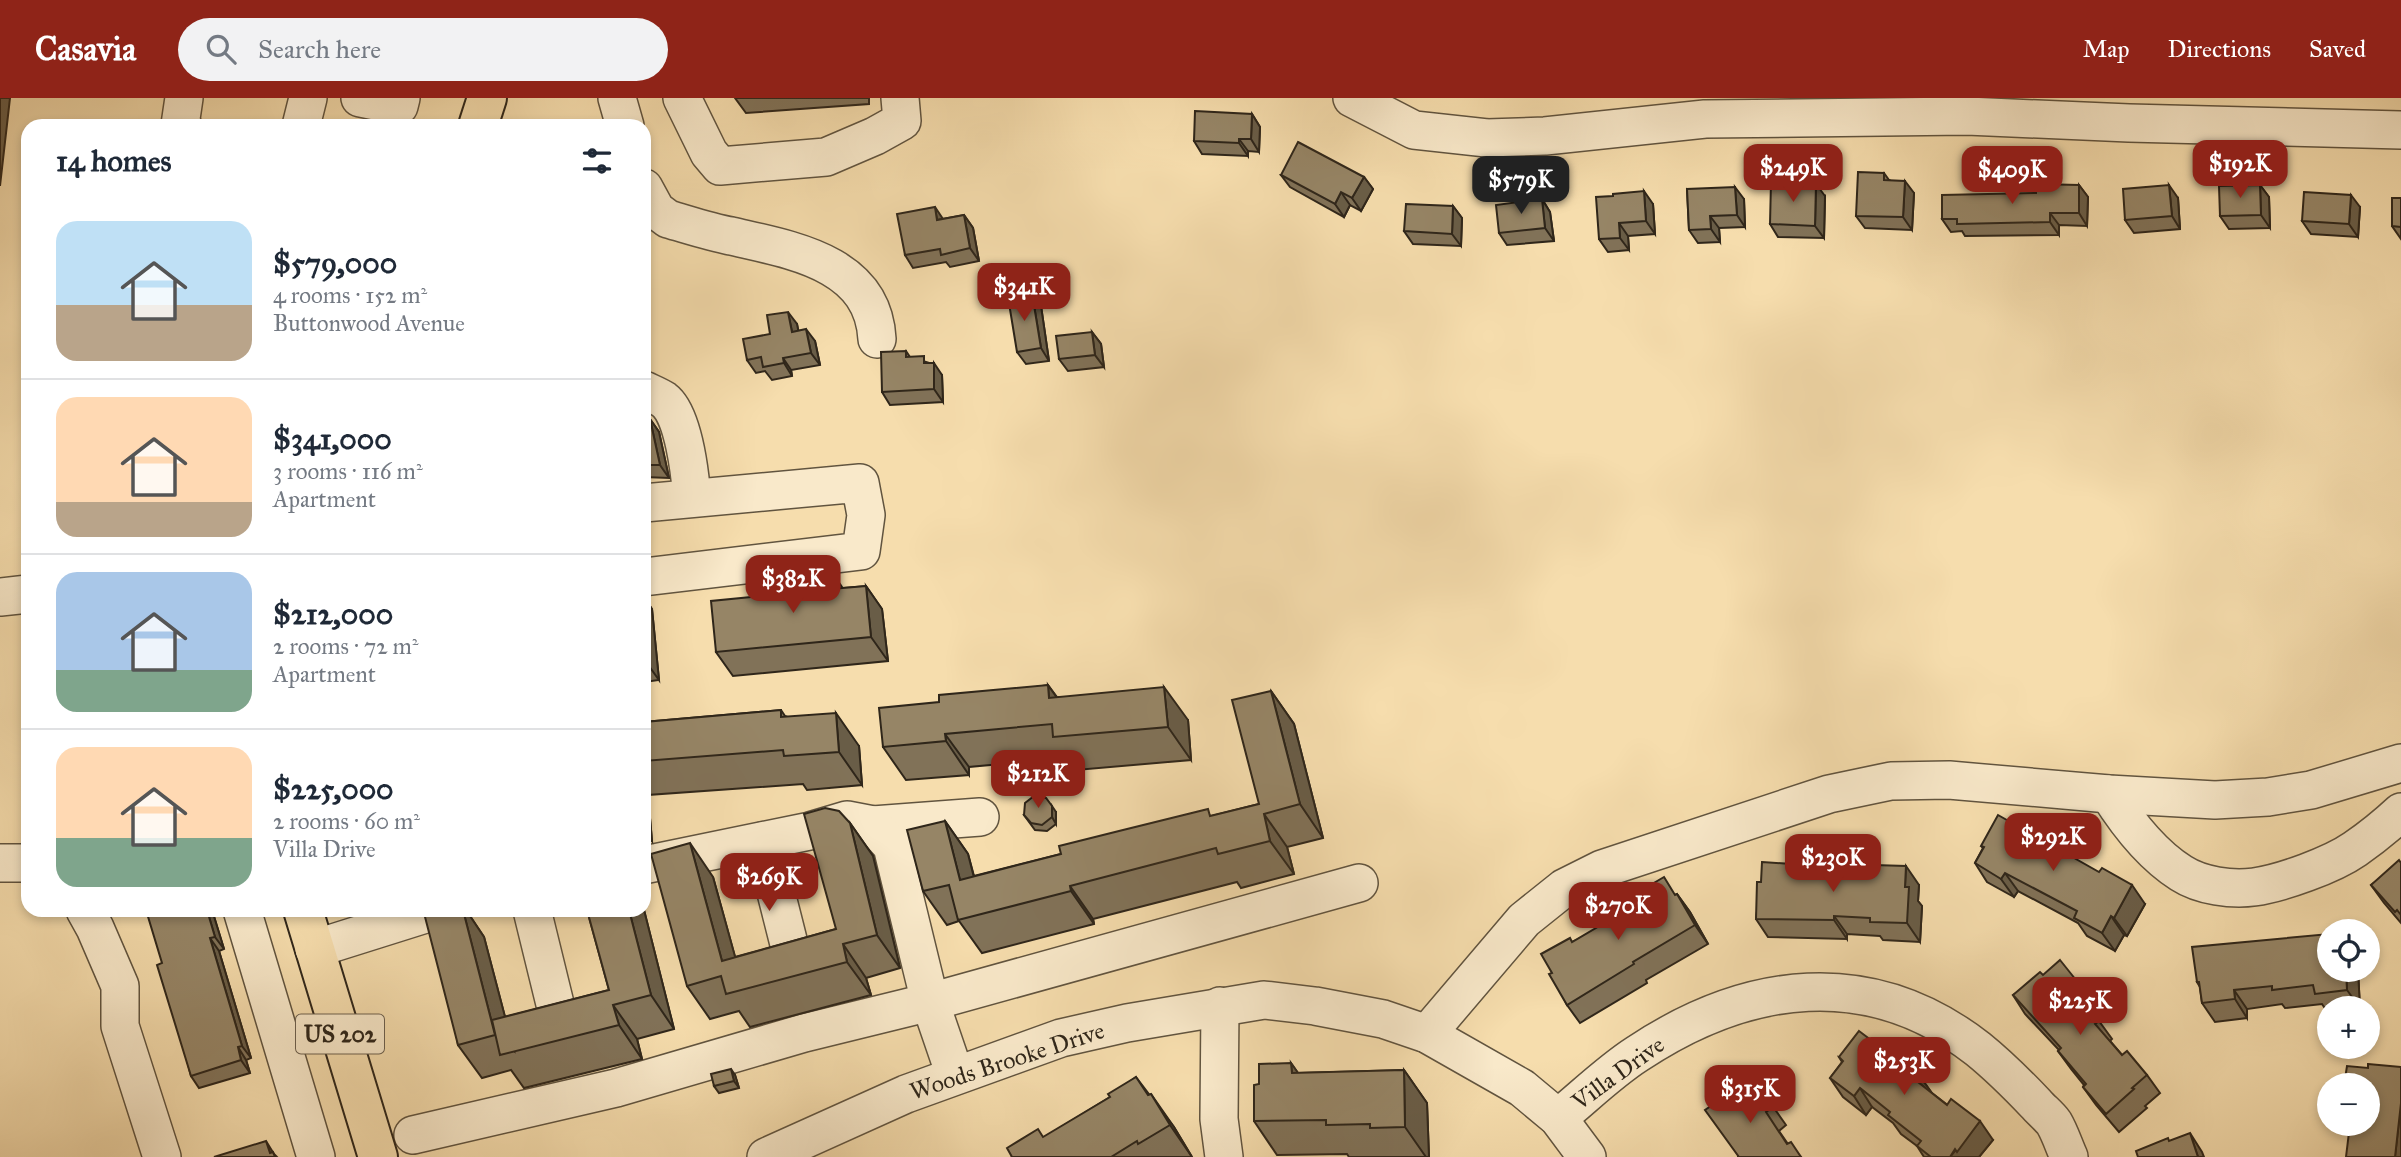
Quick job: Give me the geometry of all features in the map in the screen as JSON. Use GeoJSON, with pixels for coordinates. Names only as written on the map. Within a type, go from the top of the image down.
{"type":"FeatureCollection","features":[{"type":"Feature","properties":{"kind":"main road"},"geometry":{"type":"LineString","coordinates":[[480,119],[487,98]]}},
{"type":"Feature","properties":{"kind":"main road","name":"US 202"},"geometry":{"type":"LineString","coordinates":[[305,917],[378,1157]]}},
{"type":"Feature","properties":{"kind":"street"},"geometry":{"type":"LineString","coordinates":[[181,119],[184,98]]}},
{"type":"Feature","properties":{"kind":"street"},"geometry":{"type":"LineString","coordinates":[[303,119],[308,98]]}},
{"type":"Feature","properties":{"kind":"street"},"geometry":{"type":"LineString","coordinates":[[360,98],[400,106],[401,98]]}},
{"type":"Feature","properties":{"kind":"street"},"geometry":{"type":"LineString","coordinates":[[617,98],[623,119]]}},
{"type":"Feature","properties":{"kind":"street"},"geometry":{"type":"LineString","coordinates":[[682,98],[709,153],[720,166],[826,157],[902,121],[900,98]]}},
{"type":"Feature","properties":{"kind":"street"},"geometry":{"type":"LineString","coordinates":[[1352,98],[1414,130],[1487,138],[1545,136],[1705,119],[1967,116],[2390,119]]}},
{"type":"Feature","properties":{"kind":"street"},"geometry":{"type":"LineString","coordinates":[[651,201],[656,210],[668,219],[776,246],[826,263],[848,278],[862,294],[876,319],[877,339]]}},
{"type":"Feature","properties":{"kind":"street"},"geometry":{"type":"LineString","coordinates":[[651,394],[666,401],[678,424],[688,458],[692,498]]}},
{"type":"Feature","properties":{"kind":"street"},"geometry":{"type":"LineString","coordinates":[[651,502],[860,483],[866,515],[861,551],[651,577]]}},
{"type":"Feature","properties":{"kind":"street"},"geometry":{"type":"LineString","coordinates":[[0,597],[21,595]]}},
{"type":"Feature","properties":{"kind":"street"},"geometry":{"type":"LineString","coordinates":[[1427,1034],[1524,920],[1564,888],[1602,869],[1829,794],[1891,781],[1949,780],[2215,800],[2268,797],[2311,790],[2401,763]]}},
{"type":"Feature","properties":{"kind":"street"},"geometry":{"type":"LineString","coordinates":[[2109,794],[2126,821],[2157,855],[2183,874],[2210,885],[2253,887],[2305,872],[2353,850],[2401,812]]}},
{"type":"Feature","properties":{"kind":"street"},"geometry":{"type":"LineString","coordinates":[[651,864],[810,831],[847,820],[873,825],[980,817]]}},
{"type":"Feature","properties":{"kind":"street"},"geometry":{"type":"LineString","coordinates":[[873,825],[892,846],[930,1002],[955,1075]]}},
{"type":"Feature","properties":{"kind":"street"},"geometry":{"type":"LineString","coordinates":[[763,841],[790,948]]}},
{"type":"Feature","properties":{"kind":"street"},"geometry":{"type":"LineString","coordinates":[[0,863],[21,863]]}},
{"type":"Feature","properties":{"kind":"street"},"geometry":{"type":"LineString","coordinates":[[413,1135],[616,1088],[804,1033],[930,1002],[1359,883]]}},
{"type":"Feature","properties":{"kind":"street"},"geometry":{"type":"LineString","coordinates":[[89,917],[120,986],[120,1026],[162,1157]]}},
{"type":"Feature","properties":{"kind":"street"},"geometry":{"type":"LineString","coordinates":[[244,917],[316,1157]]}},
{"type":"Feature","properties":{"kind":"street"},"geometry":{"type":"LineString","coordinates":[[314,948],[416,917]]}},
{"type":"Feature","properties":{"kind":"street"},"geometry":{"type":"LineString","coordinates":[[535,917],[556,1008]]}},
{"type":"Feature","properties":{"kind":"street","name":"Villa Drive"},"geometry":{"type":"LineString","coordinates":[[1558,1118],[1636,1055],[1689,1024],[1735,1006],[1781,995],[1821,991],[1867,996],[1912,1010],[1951,1028],[2004,1070],[2045,1114],[2053,1123],[2069,1157]]}},
{"type":"Feature","properties":{"kind":"street","name":"Woods Brooke Drive"},"geometry":{"type":"LineString","coordinates":[[766,1157],[905,1094],[1061,1038],[1127,1023],[1264,1000],[1315,1006],[1383,1019],[1427,1034],[1522,1088],[1558,1118],[1587,1157]]}},
{"type":"Feature","properties":{"kind":"street"},"geometry":{"type":"LineString","coordinates":[[1220,1006],[1219,1119],[1224,1157]]}},
{"type":"Feature","properties":{"kind":"building"},"geometry":{"type":"Polygon","coordinates":[[[1195,111],[1252,114],[1251,139],[1239,139],[1239,143],[1194,141],[1195,111]]]}},
{"type":"Feature","properties":{"kind":"building"},"geometry":{"type":"Polygon","coordinates":[[[1298,142],[1364,177],[1352,198],[1341,192],[1335,204],[1281,175],[1298,142]]]}},
{"type":"Feature","properties":{"kind":"building"},"geometry":{"type":"Polygon","coordinates":[[[1858,172],[1884,173],[1884,180],[1905,181],[1903,217],[1856,216],[1858,172]]]}},
{"type":"Feature","properties":{"kind":"building"},"geometry":{"type":"Polygon","coordinates":[[[1771,182],[1816,184],[1815,226],[1770,224],[1771,182]]]}},
{"type":"Feature","properties":{"kind":"building"},"geometry":{"type":"Polygon","coordinates":[[[2036,184],[2079,185],[2079,213],[2050,213],[2050,222],[1957,224],[1957,219],[1942,219],[1942,195],[2036,193],[2036,184]]]}},
{"type":"Feature","properties":{"kind":"building"},"geometry":{"type":"Polygon","coordinates":[[[2169,185],[2172,216],[2125,220],[2123,189],[2169,185]]]}},
{"type":"Feature","properties":{"kind":"building"},"geometry":{"type":"Polygon","coordinates":[[[2260,185],[2261,215],[2220,216],[2219,186],[2260,185]]]}},
{"type":"Feature","properties":{"kind":"building"},"geometry":{"type":"Polygon","coordinates":[[[1735,187],[1737,215],[1710,216],[1711,229],[1689,230],[1687,189],[1735,187]]]}},
{"type":"Feature","properties":{"kind":"building"},"geometry":{"type":"Polygon","coordinates":[[[1644,191],[1646,221],[1619,223],[1620,238],[1599,239],[1596,197],[1644,191]]]}},
{"type":"Feature","properties":{"kind":"building"},"geometry":{"type":"Polygon","coordinates":[[[2304,192],[2351,195],[2349,224],[2302,221],[2304,192]]]}},
{"type":"Feature","properties":{"kind":"building"},"geometry":{"type":"Polygon","coordinates":[[[2392,198],[2401,198],[2401,227],[2392,226],[2392,198]]]}},
{"type":"Feature","properties":{"kind":"building"},"geometry":{"type":"Polygon","coordinates":[[[1542,199],[1545,228],[1499,233],[1496,205],[1542,199]]]}},
{"type":"Feature","properties":{"kind":"building"},"geometry":{"type":"Polygon","coordinates":[[[1406,204],[1453,206],[1452,234],[1404,231],[1406,204]]]}},
{"type":"Feature","properties":{"kind":"building"},"geometry":{"type":"Polygon","coordinates":[[[935,207],[937,220],[964,215],[970,248],[941,255],[940,249],[905,255],[897,214],[935,207]]]}},
{"type":"Feature","properties":{"kind":"building"},"geometry":{"type":"Polygon","coordinates":[[[1032,293],[1041,348],[1017,352],[1008,297],[1032,293]]]}},
{"type":"Feature","properties":{"kind":"building"},"geometry":{"type":"Polygon","coordinates":[[[788,312],[792,332],[806,329],[811,353],[783,358],[784,363],[763,367],[761,357],[747,360],[743,339],[770,334],[767,315],[788,312]]]}},
{"type":"Feature","properties":{"kind":"building"},"geometry":{"type":"Polygon","coordinates":[[[1092,332],[1095,355],[1059,359],[1056,336],[1092,332]]]}},
{"type":"Feature","properties":{"kind":"building"},"geometry":{"type":"Polygon","coordinates":[[[906,351],[906,357],[924,356],[924,363],[934,363],[934,389],[882,392],[881,352],[906,351]]]}},
{"type":"Feature","properties":{"kind":"building"},"geometry":{"type":"Polygon","coordinates":[[[651,424],[660,465],[651,465],[651,424]]]}},
{"type":"Feature","properties":{"kind":"building"},"geometry":{"type":"Polygon","coordinates":[[[830,569],[832,589],[866,586],[871,637],[716,652],[711,601],[781,594],[779,574],[830,569]]]}},
{"type":"Feature","properties":{"kind":"building"},"geometry":{"type":"Polygon","coordinates":[[[1048,685],[1049,698],[1164,687],[1168,727],[1053,737],[1052,724],[945,734],[946,741],[883,747],[879,708],[939,702],[939,695],[1048,685]]]}},
{"type":"Feature","properties":{"kind":"building"},"geometry":{"type":"Polygon","coordinates":[[[1271,691],[1300,804],[1264,814],[1270,841],[1218,854],[1216,848],[1070,886],[1071,891],[958,920],[949,885],[923,891],[907,830],[945,821],[960,880],[1061,854],[1059,846],[1208,809],[1210,816],[1259,804],[1232,700],[1271,691]]]}},
{"type":"Feature","properties":{"kind":"building"},"geometry":{"type":"Polygon","coordinates":[[[781,710],[781,717],[836,713],[839,752],[784,756],[783,750],[651,760],[651,721],[781,710]]]}},
{"type":"Feature","properties":{"kind":"building"},"geometry":{"type":"Polygon","coordinates":[[[1034,796],[1046,798],[1052,806],[1052,817],[1042,825],[1031,823],[1024,815],[1025,803],[1034,796]]]}},
{"type":"Feature","properties":{"kind":"building"},"geometry":{"type":"Polygon","coordinates":[[[825,808],[839,811],[850,823],[877,935],[843,944],[847,962],[726,994],[721,976],[687,986],[651,854],[690,843],[722,961],[836,929],[804,814],[825,808]]]}},
{"type":"Feature","properties":{"kind":"building"},"geometry":{"type":"Polygon","coordinates":[[[1998,815],[2099,872],[2102,868],[2132,885],[2114,918],[2111,916],[2102,933],[2074,918],[2077,911],[2005,873],[2001,879],[1975,863],[1998,815]]]}},
{"type":"Feature","properties":{"kind":"building"},"geometry":{"type":"Polygon","coordinates":[[[2399,860],[2401,915],[2397,910],[2395,912],[2371,885],[2399,860]]]}},
{"type":"Feature","properties":{"kind":"building"},"geometry":{"type":"Polygon","coordinates":[[[1762,862],[1791,864],[1790,872],[1832,874],[1832,870],[1874,872],[1874,865],[1906,866],[1905,887],[1909,887],[1907,923],[1870,922],[1870,918],[1834,916],[1834,920],[1756,919],[1757,882],[1761,882],[1762,862]]]}},
{"type":"Feature","properties":{"kind":"building"},"geometry":{"type":"Polygon","coordinates":[[[1664,877],[1695,925],[1567,1005],[1541,954],[1570,938],[1572,942],[1640,902],[1635,894],[1664,877]]]}},
{"type":"Feature","properties":{"kind":"building"},"geometry":{"type":"Polygon","coordinates":[[[148,917],[209,917],[215,937],[210,938],[242,1046],[238,1047],[241,1060],[191,1076],[157,965],[162,963],[148,917]]]}},
{"type":"Feature","properties":{"kind":"building"},"geometry":{"type":"Polygon","coordinates":[[[425,917],[465,917],[495,1035],[458,1045],[425,917]]]}},
{"type":"Feature","properties":{"kind":"building"},"geometry":{"type":"Polygon","coordinates":[[[589,917],[631,917],[651,995],[613,1005],[619,1025],[500,1055],[492,1020],[609,990],[589,917]]]}},
{"type":"Feature","properties":{"kind":"building"},"geometry":{"type":"Polygon","coordinates":[[[2317,935],[2317,982],[2347,982],[2347,990],[2315,994],[2313,985],[2272,990],[2272,986],[2234,990],[2235,999],[2202,1003],[2192,947],[2317,935]]]}},
{"type":"Feature","properties":{"kind":"building"},"geometry":{"type":"Polygon","coordinates":[[[2060,960],[2080,985],[2073,991],[2099,1021],[2095,1024],[2122,1055],[2127,1051],[2147,1075],[2106,1114],[2083,1087],[2086,1084],[2058,1051],[2061,1048],[2013,995],[2040,972],[2043,975],[2060,960]]]}},
{"type":"Feature","properties":{"kind":"building"},"geometry":{"type":"Polygon","coordinates":[[[1859,1031],[1921,1078],[1918,1082],[1947,1105],[1951,1099],[1980,1121],[1957,1152],[1955,1149],[1950,1157],[1931,1157],[1917,1146],[1921,1141],[1860,1088],[1854,1096],[1830,1078],[1843,1061],[1839,1057],[1859,1031]]]}},
{"type":"Feature","properties":{"kind":"building"},"geometry":{"type":"Polygon","coordinates":[[[1291,1063],[1292,1073],[1404,1070],[1405,1127],[1370,1128],[1370,1124],[1326,1125],[1326,1120],[1254,1121],[1254,1085],[1259,1084],[1259,1064],[1291,1063]]]}},
{"type":"Feature","properties":{"kind":"building"},"geometry":{"type":"Polygon","coordinates":[[[2368,1064],[2401,1067],[2401,1103],[2395,1157],[2346,1157],[2349,1136],[2380,1136],[2380,1073],[2346,1073],[2347,1066],[2368,1068],[2368,1064]]]}},
{"type":"Feature","properties":{"kind":"building"},"geometry":{"type":"Polygon","coordinates":[[[731,1069],[734,1081],[714,1086],[711,1074],[731,1069]]]}},
{"type":"Feature","properties":{"kind":"building"},"geometry":{"type":"Polygon","coordinates":[[[1136,1077],[1148,1095],[1151,1094],[1170,1125],[1111,1157],[1012,1157],[1007,1148],[1038,1129],[1043,1137],[1110,1097],[1108,1094],[1136,1077]]]}},
{"type":"Feature","properties":{"kind":"building"},"geometry":{"type":"Polygon","coordinates":[[[1755,1081],[1773,1107],[1766,1112],[1787,1144],[1791,1142],[1801,1157],[1739,1157],[1705,1110],[1736,1089],[1738,1093],[1755,1081]]]}},
{"type":"Feature","properties":{"kind":"building"},"geometry":{"type":"Polygon","coordinates":[[[2190,1133],[2198,1157],[2138,1157],[2136,1151],[2168,1138],[2169,1141],[2190,1133]]]}},
{"type":"Feature","properties":{"kind":"building"},"geometry":{"type":"Polygon","coordinates":[[[266,1141],[270,1153],[273,1152],[275,1157],[214,1157],[266,1141]]]}}]}
